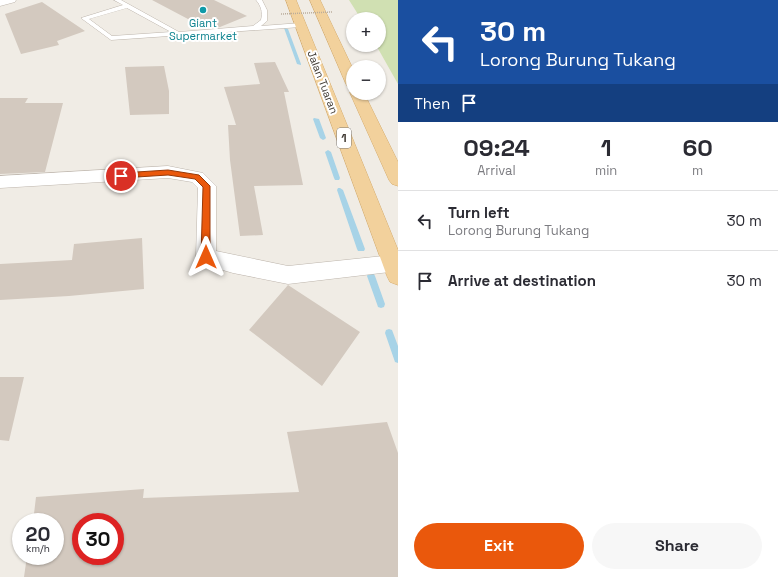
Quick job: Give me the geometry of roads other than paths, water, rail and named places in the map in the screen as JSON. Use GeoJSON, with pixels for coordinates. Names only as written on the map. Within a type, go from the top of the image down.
{"type":"FeatureCollection","features":[{"type":"Feature","properties":{"kind":"main road","name":"Jalan Tuaran"},"geometry":{"type":"LineString","coordinates":[[291,0],[396,270]]}},
{"type":"Feature","properties":{"kind":"main road","name":"Jalan Tuaran"},"geometry":{"type":"LineString","coordinates":[[315,0],[346,68]]}},
{"type":"Feature","properties":{"kind":"main road"},"geometry":{"type":"LineString","coordinates":[[327,94],[346,91]]}},
{"type":"Feature","properties":{"kind":"main road","name":"Jalan Tuaran"},"geometry":{"type":"LineString","coordinates":[[361,100],[398,180]]}},
{"type":"Feature","properties":{"kind":"street"},"geometry":{"type":"LineString","coordinates":[[0,3],[11,0]]}},
{"type":"Feature","properties":{"kind":"street"},"geometry":{"type":"LineString","coordinates":[[0,182],[168,172],[197,177],[206,186],[206,257],[288,276],[396,270]]}},
{"type":"Feature","properties":{"kind":"lane"},"geometry":{"type":"LineString","coordinates":[[117,0],[177,34]]}},
{"type":"Feature","properties":{"kind":"lane"},"geometry":{"type":"LineString","coordinates":[[255,28],[264,21],[265,15],[260,0]]}},
{"type":"Feature","properties":{"kind":"lane"},"geometry":{"type":"LineString","coordinates":[[127,6],[84,18],[111,38],[300,25]]}},
{"type":"Feature","properties":{"kind":"waterway"},"geometry":{"type":"LineString","coordinates":[[286,29],[299,64]]}},
{"type":"Feature","properties":{"kind":"waterway"},"geometry":{"type":"LineString","coordinates":[[316,119],[323,138]]}},
{"type":"Feature","properties":{"kind":"waterway"},"geometry":{"type":"LineString","coordinates":[[328,152],[337,178]]}},
{"type":"Feature","properties":{"kind":"waterway"},"geometry":{"type":"LineString","coordinates":[[340,190],[361,249]]}},
{"type":"Feature","properties":{"kind":"waterway"},"geometry":{"type":"LineString","coordinates":[[371,276],[381,304]]}},
{"type":"Feature","properties":{"kind":"waterway"},"geometry":{"type":"LineString","coordinates":[[389,333],[398,359]]}},
{"type":"Feature","properties":{"kind":"place","name":"Giant Supermarket"},"geometry":{"type":"Point","coordinates":[203,10]}}]}
